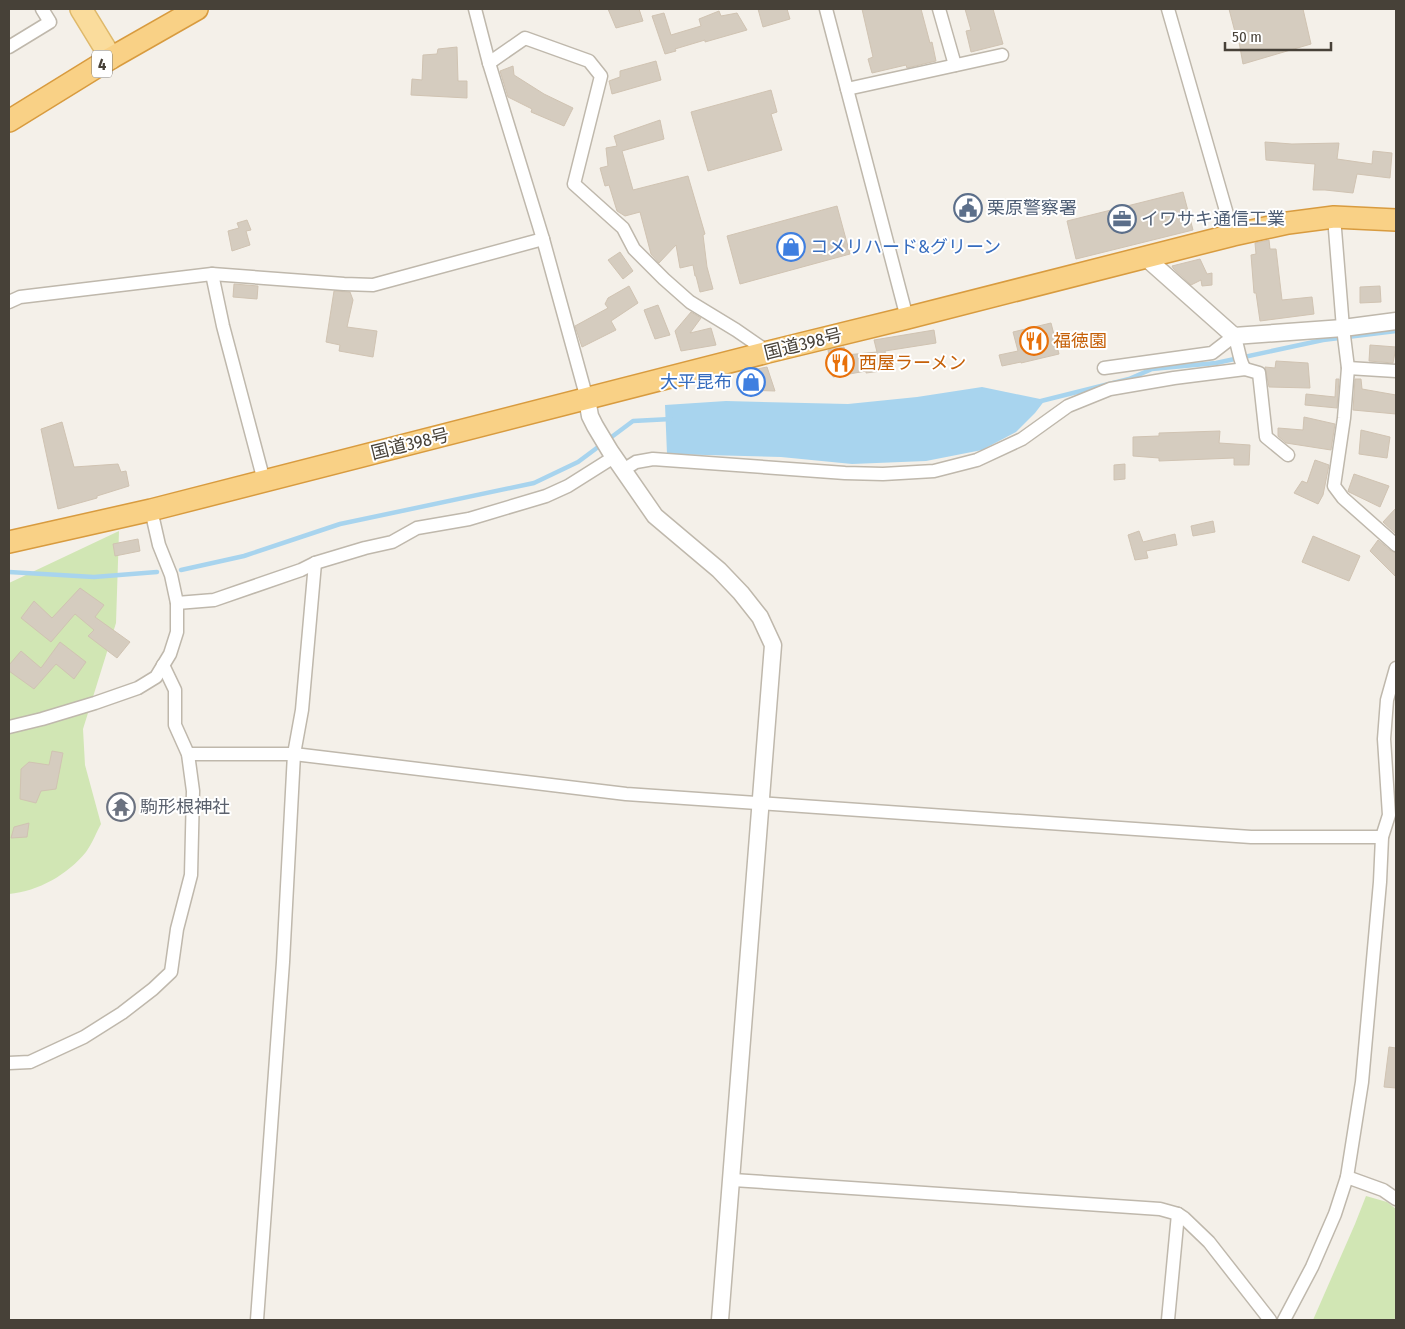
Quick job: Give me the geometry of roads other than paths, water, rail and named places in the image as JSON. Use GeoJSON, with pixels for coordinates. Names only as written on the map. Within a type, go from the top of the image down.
{"type":"FeatureCollection","features":[{"type":"Feature","properties":{"kind":"highway","name":"4"},"geometry":{"type":"LineString","coordinates":[[9,121],[111,58],[197,9]]}},
{"type":"Feature","properties":{"kind":"highway","name":"国道398号"},"geometry":{"type":"LineString","coordinates":[[9,542],[151,510],[1233,235],[1288,223],[1334,217],[1396,220]]}},
{"type":"Feature","properties":{"kind":"main road"},"geometry":{"type":"LineString","coordinates":[[82,9],[111,58]]}},
{"type":"Feature","properties":{"kind":"street"},"geometry":{"type":"LineString","coordinates":[[9,47],[50,22],[42,9]]}},
{"type":"Feature","properties":{"kind":"street"},"geometry":{"type":"LineString","coordinates":[[475,9],[489,63],[543,238],[590,416],[616,460],[655,516],[719,570],[741,593],[760,617],[773,645],[720,1320]]}},
{"type":"Feature","properties":{"kind":"street"},"geometry":{"type":"LineString","coordinates":[[826,9],[907,318]]}},
{"type":"Feature","properties":{"kind":"street"},"geometry":{"type":"LineString","coordinates":[[939,9],[955,65]]}},
{"type":"Feature","properties":{"kind":"street"},"geometry":{"type":"LineString","coordinates":[[1168,9],[1233,235]]}},
{"type":"Feature","properties":{"kind":"street"},"geometry":{"type":"LineString","coordinates":[[489,63],[525,38],[589,61],[601,76],[574,184],[623,228],[634,249],[664,280],[690,302],[768,352]]}},
{"type":"Feature","properties":{"kind":"street"},"geometry":{"type":"LineString","coordinates":[[847,89],[1002,55]]}},
{"type":"Feature","properties":{"kind":"street"},"geometry":{"type":"LineString","coordinates":[[1334,217],[1348,368],[1344,418],[1334,486],[1343,498],[1396,545]]}},
{"type":"Feature","properties":{"kind":"street"},"geometry":{"type":"LineString","coordinates":[[9,302],[20,297],[212,274],[373,285],[543,238]]}},
{"type":"Feature","properties":{"kind":"street"},"geometry":{"type":"LineString","coordinates":[[1145,257],[1237,342],[1243,367]]}},
{"type":"Feature","properties":{"kind":"street"},"geometry":{"type":"LineString","coordinates":[[212,274],[223,326],[264,480]]}},
{"type":"Feature","properties":{"kind":"street"},"geometry":{"type":"LineString","coordinates":[[1104,368],[1212,353],[1237,342],[1343,330],[1396,321]]}},
{"type":"Feature","properties":{"kind":"street"},"geometry":{"type":"LineString","coordinates":[[177,603],[214,600],[301,570],[315,563],[392,542],[418,528],[469,519],[546,496],[616,460],[636,462],[653,459],[845,473],[883,474],[934,471],[977,460],[1022,439],[1068,406],[1110,389],[1243,367],[1259,373],[1266,437],[1288,456]]}},
{"type":"Feature","properties":{"kind":"street"},"geometry":{"type":"LineString","coordinates":[[1348,368],[1396,371]]}},
{"type":"Feature","properties":{"kind":"street"},"geometry":{"type":"LineString","coordinates":[[9,727],[42,719],[138,688],[156,677],[170,654],[177,632],[177,603],[171,575],[159,545],[151,510]]}},
{"type":"Feature","properties":{"kind":"street"},"geometry":{"type":"LineString","coordinates":[[257,1320],[277,1058],[294,754],[302,710],[315,563]]}},
{"type":"Feature","properties":{"kind":"street"},"geometry":{"type":"LineString","coordinates":[[9,1063],[30,1062],[84,1037],[122,1013],[171,972],[177,929],[191,874],[193,791],[188,754],[175,725],[175,690],[163,665]]}},
{"type":"Feature","properties":{"kind":"street"},"geometry":{"type":"LineString","coordinates":[[1284,1320],[1312,1267],[1335,1214],[1347,1177],[1363,1072],[1380,882],[1382,836],[1389,815],[1384,739],[1387,700],[1396,668]]}},
{"type":"Feature","properties":{"kind":"street"},"geometry":{"type":"LineString","coordinates":[[188,754],[294,754],[626,794],[1251,837],[1382,836]]}},
{"type":"Feature","properties":{"kind":"street"},"geometry":{"type":"LineString","coordinates":[[1347,1177],[1383,1190],[1396,1200]]}},
{"type":"Feature","properties":{"kind":"street"},"geometry":{"type":"LineString","coordinates":[[732,1180],[1160,1209],[1178,1214],[1210,1242],[1270,1320]]}},
{"type":"Feature","properties":{"kind":"street"},"geometry":{"type":"LineString","coordinates":[[1168,1320],[1178,1214]]}},
{"type":"Feature","properties":{"kind":"water"},"geometry":{"type":"Polygon","coordinates":[[[982,387],[1045,400],[1016,432],[982,450],[926,461],[852,464],[781,457],[667,454],[665,405],[726,401],[848,404],[917,397],[982,387]]]}},
{"type":"Feature","properties":{"kind":"waterway"},"geometry":{"type":"LineString","coordinates":[[1041,401],[1129,379],[1152,369],[1216,363],[1323,340],[1396,331]]}},
{"type":"Feature","properties":{"kind":"waterway"},"geometry":{"type":"LineString","coordinates":[[181,570],[244,556],[340,524],[534,483],[578,462],[633,421],[671,419]]}},
{"type":"Feature","properties":{"kind":"waterway"},"geometry":{"type":"LineString","coordinates":[[9,572],[94,577],[157,572]]}},
{"type":"Feature","properties":{"kind":"place","name":"栗原警察署"},"geometry":{"type":"Point","coordinates":[968,208]}},
{"type":"Feature","properties":{"kind":"place","name":"イワサキ通信工業"},"geometry":{"type":"Point","coordinates":[1122,219]}},
{"type":"Feature","properties":{"kind":"place","name":"コメリハード&グリーン"},"geometry":{"type":"Point","coordinates":[791,247]}},
{"type":"Feature","properties":{"kind":"place","name":"福徳園"},"geometry":{"type":"Point","coordinates":[1034,341]}},
{"type":"Feature","properties":{"kind":"place","name":"西屋ラーメン"},"geometry":{"type":"Point","coordinates":[840,363]}},
{"type":"Feature","properties":{"kind":"place","name":"大平昆布"},"geometry":{"type":"Point","coordinates":[751,382]}},
{"type":"Feature","properties":{"kind":"place","name":"駒形根神社"},"geometry":{"type":"Point","coordinates":[121,807]}}]}
